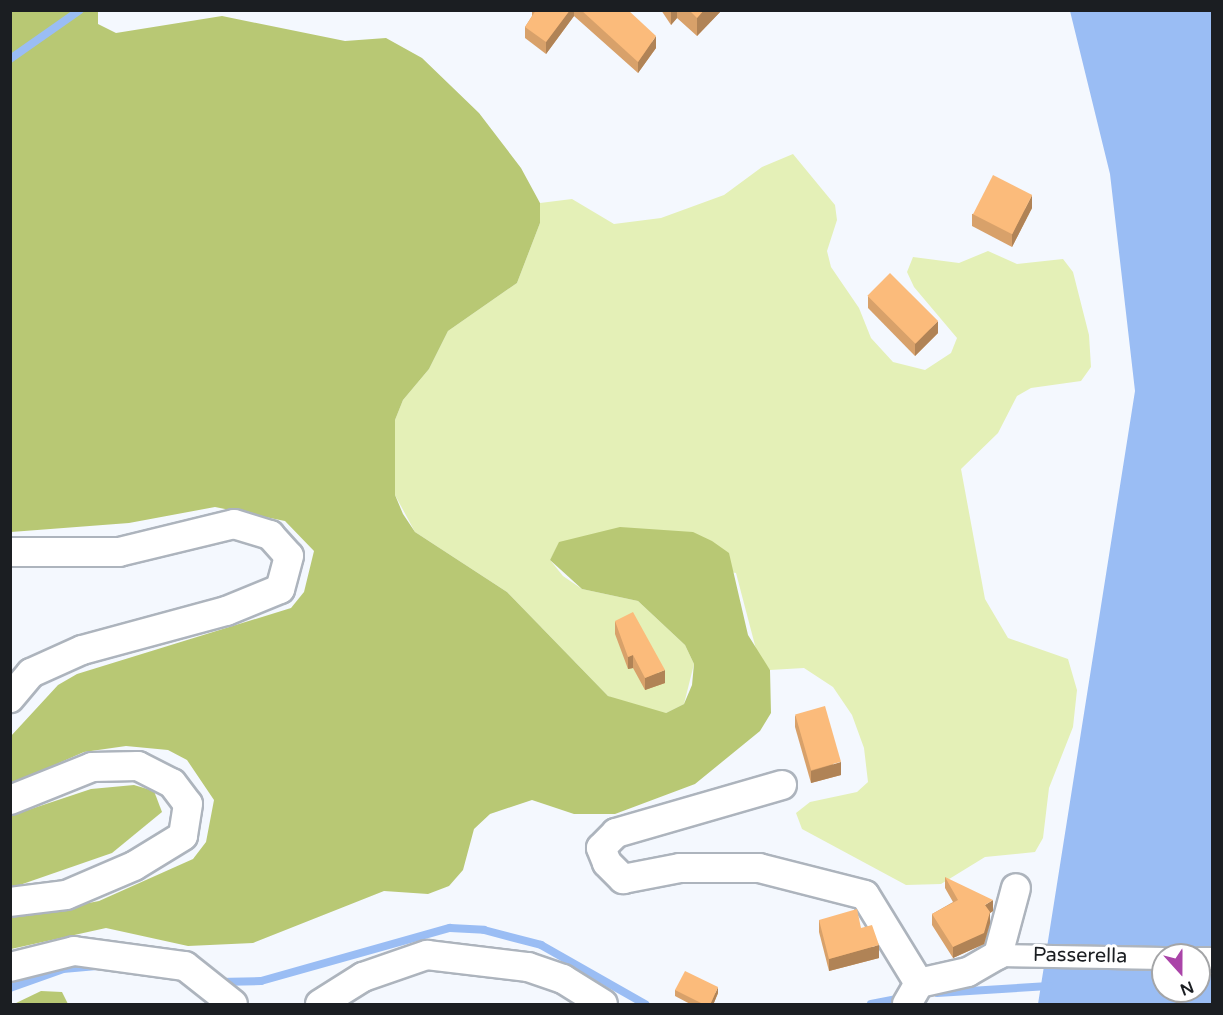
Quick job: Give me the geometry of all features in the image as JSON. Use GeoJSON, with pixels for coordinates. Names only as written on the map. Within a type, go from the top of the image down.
{"type":"FeatureCollection","features":[{"type":"Feature","properties":{"kind":"street"},"geometry":{"type":"LineString","coordinates":[[10,552],[118,552],[234,525],[270,535],[289,556],[280,589],[226,611],[82,650],[31,673],[10,698]]}},
{"type":"Feature","properties":{"kind":"street"},"geometry":{"type":"LineString","coordinates":[[10,800],[92,767],[138,766],[172,783],[188,804],[183,836],[134,866],[66,895],[10,902]]}},
{"type":"Feature","properties":{"kind":"street"},"geometry":{"type":"LineString","coordinates":[[782,785],[616,833],[602,848],[607,863],[623,879],[680,868],[759,868],[864,895],[913,994],[968,972],[998,956],[1016,888]]}},
{"type":"Feature","properties":{"kind":"street"},"geometry":{"type":"LineString","coordinates":[[10,968],[74,951],[185,966],[233,1005]]}},
{"type":"Feature","properties":{"kind":"street"},"geometry":{"type":"LineString","coordinates":[[320,1005],[363,977],[428,956],[528,967],[563,979],[603,1005]]}},
{"type":"Feature","properties":{"kind":"street","name":"Passerella"},"geometry":{"type":"LineString","coordinates":[[998,956],[1151,957]]}},
{"type":"Feature","properties":{"kind":"green space"},"geometry":{"type":"Polygon","coordinates":[[[11,11],[98,11],[98,24],[116,33],[222,16],[345,41],[386,38],[422,58],[479,113],[521,168],[540,203],[540,223],[517,283],[448,331],[429,369],[403,400],[395,420],[395,495],[403,514],[415,532],[507,592],[608,696],[666,713],[684,704],[692,685],[694,664],[685,645],[638,601],[582,589],[550,560],[559,542],[620,527],[693,532],[712,541],[729,553],[748,635],[770,670],[771,713],[760,731],[695,784],[615,814],[574,814],[532,800],[490,814],[474,829],[463,870],[449,886],[428,894],[384,891],[253,943],[188,946],[106,928],[11,949],[11,918],[99,901],[193,859],[206,842],[214,800],[187,760],[168,750],[126,746],[84,752],[11,784],[11,736],[58,685],[77,674],[291,608],[304,592],[314,551],[285,521],[215,507],[129,523],[11,532],[11,11]]]}},
{"type":"Feature","properties":{"kind":"green space"},"geometry":{"type":"Polygon","coordinates":[[[793,154],[835,205],[837,220],[827,251],[831,267],[859,308],[871,338],[893,362],[925,370],[951,353],[957,338],[914,287],[907,272],[913,257],[959,263],[988,251],[1017,264],[1063,259],[1073,272],[1089,335],[1091,367],[1081,381],[1031,388],[1017,396],[998,433],[961,469],[985,599],[1008,638],[1068,659],[1077,690],[1073,727],[1049,788],[1043,838],[1035,852],[985,857],[941,884],[906,885],[802,829],[796,813],[810,802],[857,792],[868,782],[864,748],[852,715],[833,687],[804,668],[770,670],[757,653],[736,573],[560,542],[550,560],[563,576],[582,589],[638,601],[685,645],[694,664],[684,704],[666,713],[646,712],[608,696],[507,592],[415,532],[395,495],[395,420],[403,400],[429,369],[448,331],[517,283],[540,223],[540,203],[572,199],[614,224],[661,218],[724,195],[762,167],[793,154]]]}},
{"type":"Feature","properties":{"kind":"green space"},"geometry":{"type":"Polygon","coordinates":[[[134,785],[154,791],[162,812],[112,853],[11,888],[10,816],[91,789],[134,785]]]}},
{"type":"Feature","properties":{"kind":"green space"},"geometry":{"type":"Polygon","coordinates":[[[41,991],[62,992],[68,1004],[14,1004],[41,991]]]}},
{"type":"Feature","properties":{"kind":"water"},"geometry":{"type":"Polygon","coordinates":[[[1070,11],[1212,11],[1212,1004],[1038,1004],[1135,391],[1110,174],[1070,11]]]}},
{"type":"Feature","properties":{"kind":"building"},"geometry":{"type":"Polygon","coordinates":[[[536,10],[570,10],[546,42],[525,27],[536,10]]]}},
{"type":"Feature","properties":{"kind":"building"},"geometry":{"type":"Polygon","coordinates":[[[581,10],[628,10],[656,36],[638,62],[581,10]]]}},
{"type":"Feature","properties":{"kind":"building"},"geometry":{"type":"Polygon","coordinates":[[[689,10],[704,10],[697,18],[689,10]]]}},
{"type":"Feature","properties":{"kind":"building"},"geometry":{"type":"Polygon","coordinates":[[[993,175],[1032,195],[1012,234],[973,214],[993,175]]]}},
{"type":"Feature","properties":{"kind":"building"},"geometry":{"type":"Polygon","coordinates":[[[890,273],[938,321],[915,344],[867,296],[890,273]]]}},
{"type":"Feature","properties":{"kind":"building"},"geometry":{"type":"Polygon","coordinates":[[[633,612],[665,670],[645,678],[633,655],[628,657],[615,621],[633,612]]]}},
{"type":"Feature","properties":{"kind":"building"},"geometry":{"type":"Polygon","coordinates":[[[825,706],[841,762],[811,770],[795,715],[825,706]]]}},
{"type":"Feature","properties":{"kind":"building"},"geometry":{"type":"Polygon","coordinates":[[[945,877],[993,900],[985,905],[990,912],[984,933],[953,947],[932,914],[958,900],[945,877]]]}},
{"type":"Feature","properties":{"kind":"building"},"geometry":{"type":"Polygon","coordinates":[[[857,909],[861,928],[872,925],[879,945],[829,959],[819,920],[857,909]]]}},
{"type":"Feature","properties":{"kind":"building"},"geometry":{"type":"Polygon","coordinates":[[[685,971],[718,987],[710,1005],[705,1005],[675,990],[685,971]]]}},
{"type":"Feature","properties":{"kind":"waterway"},"geometry":{"type":"LineString","coordinates":[[10,59],[80,10]]}},
{"type":"Feature","properties":{"kind":"waterway"},"geometry":{"type":"LineString","coordinates":[[218,982],[261,981],[450,928],[484,930],[541,945],[645,1004]]}},
{"type":"Feature","properties":{"kind":"waterway"},"geometry":{"type":"LineString","coordinates":[[10,988],[63,969],[97,966]]}},
{"type":"Feature","properties":{"kind":"waterway"},"geometry":{"type":"LineString","coordinates":[[937,993],[1049,986]]}},
{"type":"Feature","properties":{"kind":"waterway"},"geometry":{"type":"LineString","coordinates":[[871,1004],[903,998]]}}]}
